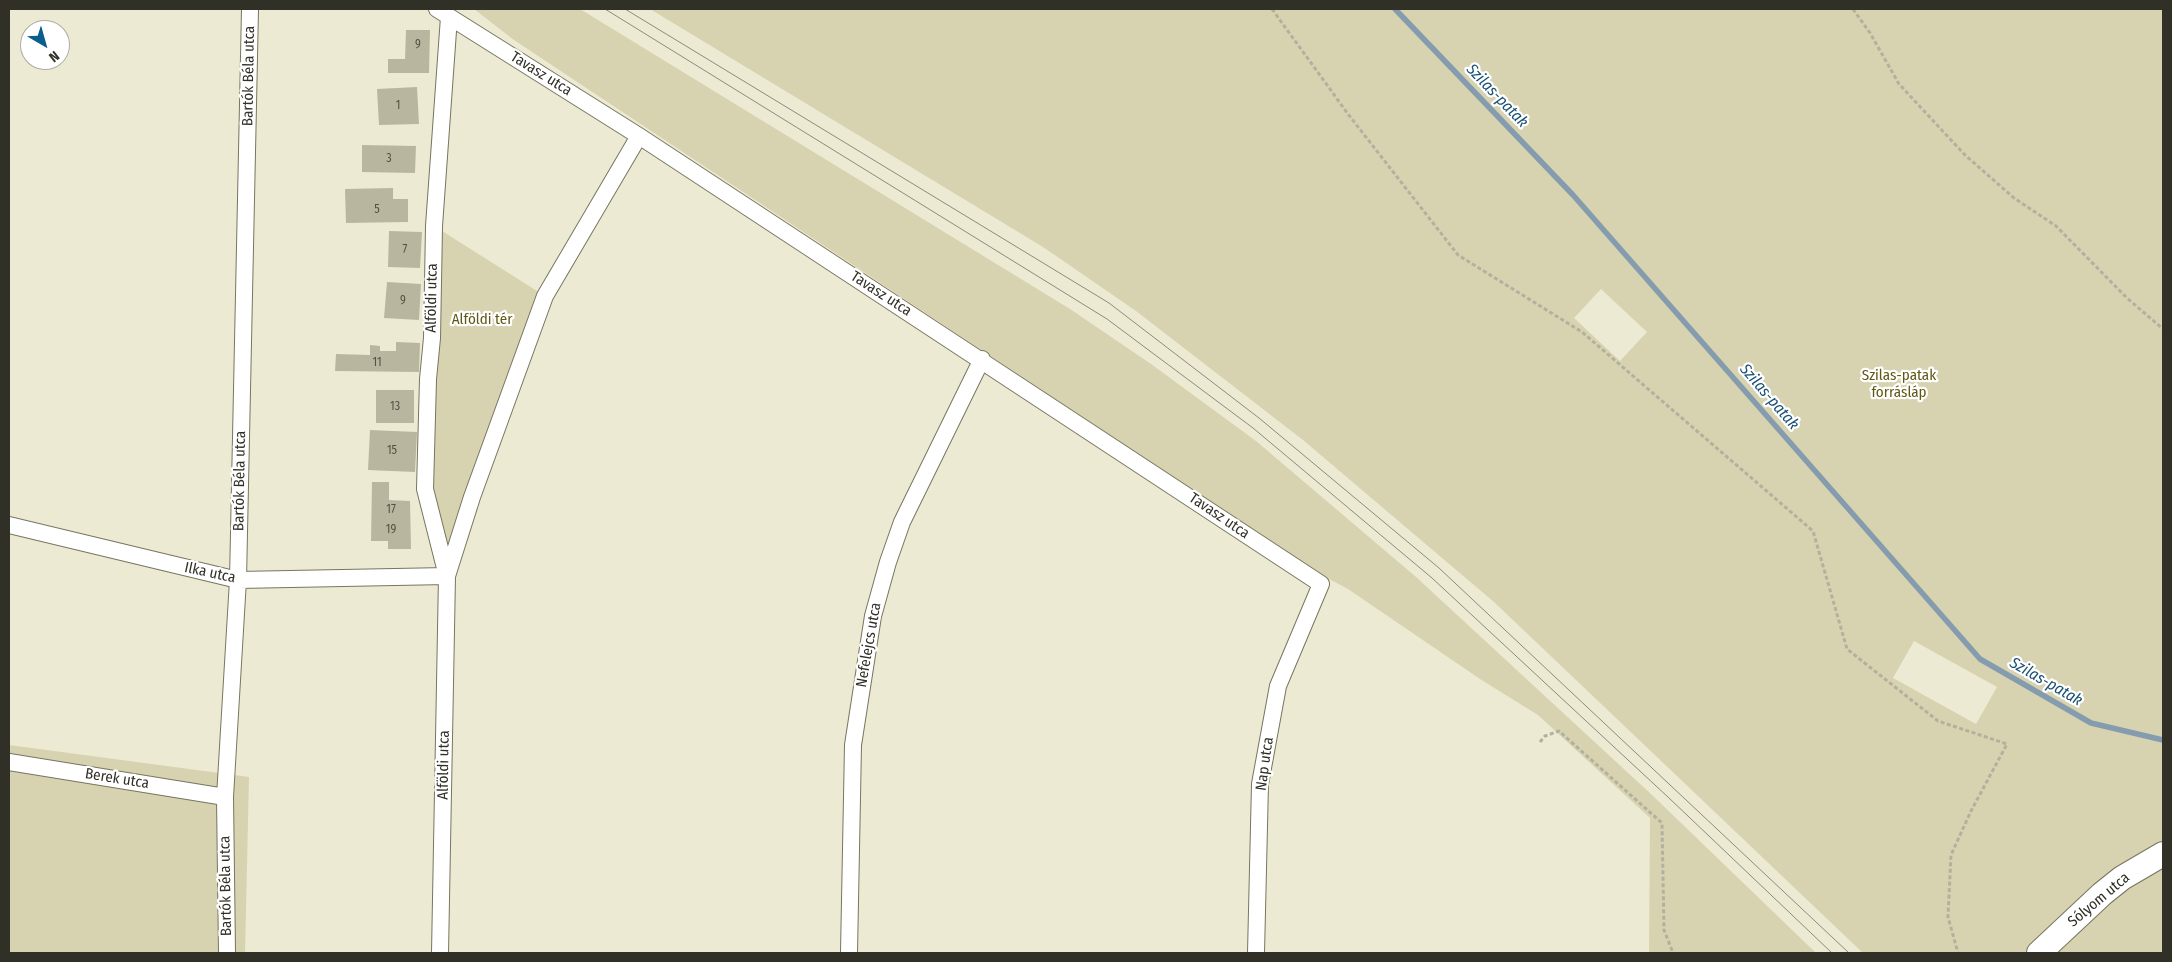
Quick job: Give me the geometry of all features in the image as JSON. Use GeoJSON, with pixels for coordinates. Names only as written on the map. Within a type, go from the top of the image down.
{"type":"FeatureCollection","features":[{"type":"Feature","properties":{"kind":"street","name":"Bartók Béla utca"},"geometry":{"type":"LineString","coordinates":[[227,953],[225,797],[238,580],[250,9]]}},
{"type":"Feature","properties":{"kind":"street","name":"Tavasz utca"},"geometry":{"type":"LineString","coordinates":[[443,13],[639,136],[982,359],[1321,584]]}},
{"type":"Feature","properties":{"kind":"street","name":"Alföldi utca"},"geometry":{"type":"LineString","coordinates":[[440,953],[447,576],[425,489],[443,13]]}},
{"type":"Feature","properties":{"kind":"street","name":"Alföldi utca"},"geometry":{"type":"LineString","coordinates":[[447,576],[472,497],[545,296],[639,136]]}},
{"type":"Feature","properties":{"kind":"street","name":"Nefelejcs utca"},"geometry":{"type":"LineString","coordinates":[[849,953],[853,745],[873,616],[888,562],[902,522],[982,359]]}},
{"type":"Feature","properties":{"kind":"street","name":"Ilka utca"},"geometry":{"type":"LineString","coordinates":[[9,525],[238,580],[447,576]]}},
{"type":"Feature","properties":{"kind":"street","name":"Nap utca"},"geometry":{"type":"LineString","coordinates":[[1256,953],[1260,784],[1278,686],[1321,584]]}},
{"type":"Feature","properties":{"kind":"street","name":"Berek utca"},"geometry":{"type":"LineString","coordinates":[[9,762],[225,797]]}},
{"type":"Feature","properties":{"kind":"street","name":"Sólyom utca"},"geometry":{"type":"LineString","coordinates":[[2039,953],[2102,894],[2122,878],[2163,854]]}},
{"type":"Feature","properties":{"kind":"path"},"geometry":{"type":"LineString","coordinates":[[1272,9],[1348,114],[1458,256],[1582,332],[1813,531],[1847,649],[1938,721],[2007,744],[1970,812],[1951,855],[1948,917],[1958,953]]}},
{"type":"Feature","properties":{"kind":"path"},"geometry":{"type":"LineString","coordinates":[[1853,9],[1870,33],[1899,84],[1965,155],[2014,198],[2056,226],[2127,298],[2163,329]]}},
{"type":"Feature","properties":{"kind":"path"},"geometry":{"type":"LineString","coordinates":[[1540,742],[1545,736],[1559,731],[1662,824],[1664,930],[1673,953]]}},
{"type":"Feature","properties":{"kind":"green space"},"geometry":{"type":"Polygon","coordinates":[[[474,9],[580,9],[1070,309],[1151,364],[1256,441],[1416,577],[1652,795],[1816,953],[1649,953],[1650,818],[1538,715],[1480,679],[1348,589],[1316,572],[514,40],[474,9]]]}},
{"type":"Feature","properties":{"kind":"green space","name":"Szilas-patak forrásláp"},"geometry":{"type":"Polygon","coordinates":[[[650,9],[2163,9],[2163,953],[1863,953],[1494,602],[1303,440],[1136,311],[1043,247],[650,9]],[[1601,289],[1574,318],[1620,361],[1647,332],[1601,289]],[[1914,641],[1893,678],[1976,724],[1997,687],[1914,641]]]}},
{"type":"Feature","properties":{"kind":"green space","name":"Alföldi tér"},"geometry":{"type":"Polygon","coordinates":[[[434,226],[545,296],[447,576],[425,489],[434,226]]]}},
{"type":"Feature","properties":{"kind":"green space"},"geometry":{"type":"Polygon","coordinates":[[[9,745],[249,777],[245,953],[9,953],[9,745]]]}},
{"type":"Feature","properties":{"kind":"building"},"geometry":{"type":"Polygon","coordinates":[[[406,30],[430,30],[429,73],[388,73],[388,59],[405,59],[406,30]]]}},
{"type":"Feature","properties":{"kind":"building"},"geometry":{"type":"Polygon","coordinates":[[[417,87],[419,124],[379,125],[377,89],[417,87]]]}},
{"type":"Feature","properties":{"kind":"building"},"geometry":{"type":"Polygon","coordinates":[[[362,145],[416,146],[415,173],[362,172],[362,145]]]}},
{"type":"Feature","properties":{"kind":"building"},"geometry":{"type":"Polygon","coordinates":[[[393,188],[393,199],[408,199],[408,222],[346,223],[345,189],[393,188]]]}},
{"type":"Feature","properties":{"kind":"building"},"geometry":{"type":"Polygon","coordinates":[[[389,231],[422,232],[420,268],[388,267],[389,231]]]}},
{"type":"Feature","properties":{"kind":"building"},"geometry":{"type":"Polygon","coordinates":[[[387,282],[421,284],[419,320],[384,318],[387,282]]]}},
{"type":"Feature","properties":{"kind":"building"},"geometry":{"type":"Polygon","coordinates":[[[396,342],[420,343],[419,372],[335,371],[336,354],[370,355],[370,345],[380,346],[380,351],[396,351],[396,342]]]}},
{"type":"Feature","properties":{"kind":"building"},"geometry":{"type":"Polygon","coordinates":[[[376,390],[414,390],[414,423],[376,423],[376,390]]]}},
{"type":"Feature","properties":{"kind":"building"},"geometry":{"type":"Polygon","coordinates":[[[370,430],[417,432],[415,472],[368,470],[370,430]]]}},
{"type":"Feature","properties":{"kind":"building"},"geometry":{"type":"Polygon","coordinates":[[[372,482],[389,482],[389,500],[410,501],[411,549],[388,549],[388,541],[371,541],[372,482]]]}},
{"type":"Feature","properties":{"kind":"waterway","name":"Szilas-patak"},"geometry":{"type":"LineString","coordinates":[[1395,9],[1573,195],[1980,659],[2091,723],[2163,740]]}},
{"type":"Feature","properties":{"kind":"tram line"},"geometry":{"type":"LineString","coordinates":[[605,9],[1107,319],[1253,428],[1432,578],[1669,798],[1832,953]]}},
{"type":"Feature","properties":{"kind":"tram line"},"geometry":{"type":"LineString","coordinates":[[625,9],[1109,303],[1259,418],[1439,568],[1849,953]]}}]}
